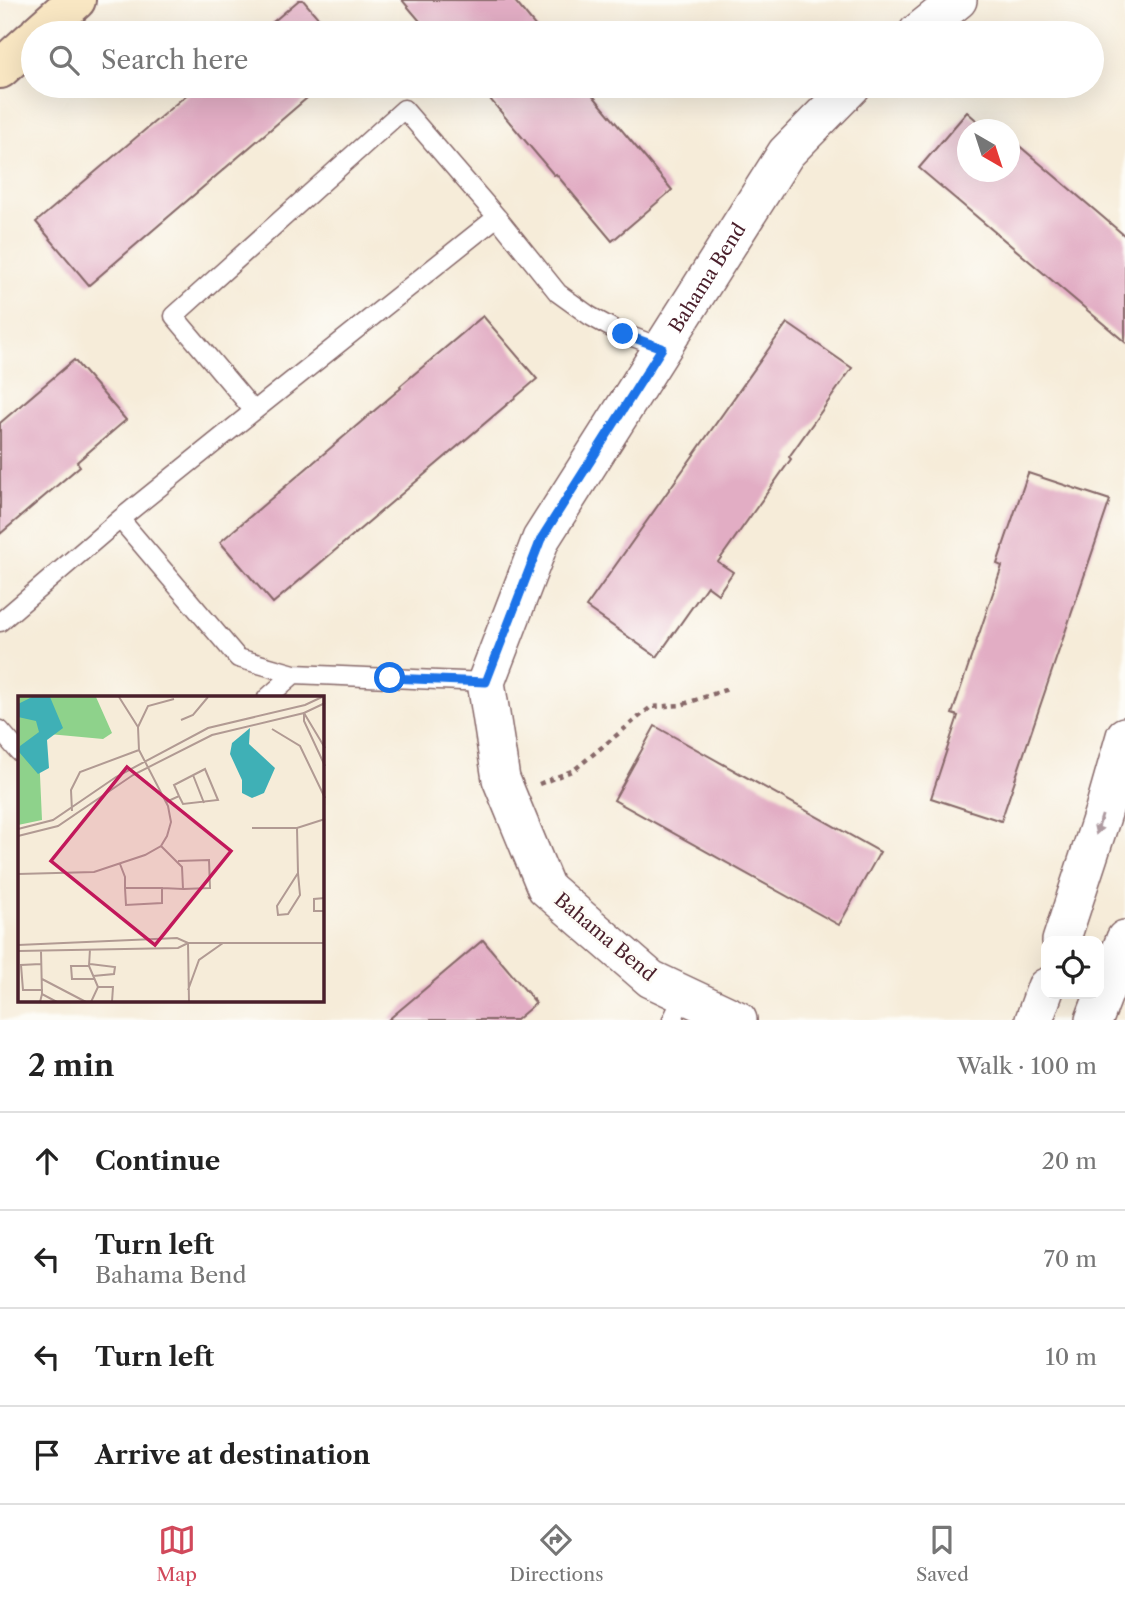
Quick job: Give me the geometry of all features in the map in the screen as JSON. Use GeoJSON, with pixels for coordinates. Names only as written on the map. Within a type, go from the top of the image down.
{"type":"FeatureCollection","features":[{"type":"Feature","properties":{"kind":"main road"},"geometry":{"type":"LineString","coordinates":[[52,21],[76,0]]}},
{"type":"Feature","properties":{"kind":"main road"},"geometry":{"type":"LineString","coordinates":[[0,69],[21,50]]}},
{"type":"Feature","properties":{"kind":"street"},"geometry":{"type":"LineString","coordinates":[[932,21],[958,0]]}},
{"type":"Feature","properties":{"kind":"street","name":"Bahama Bend"},"geometry":{"type":"LineString","coordinates":[[738,1020],[678,1008],[652,979],[546,888],[501,779],[486,682],[541,539],[786,153],[840,98]]}},
{"type":"Feature","properties":{"kind":"street"},"geometry":{"type":"LineString","coordinates":[[1063,936],[1125,736]]}},
{"type":"Feature","properties":{"kind":"street"},"geometry":{"type":"LineString","coordinates":[[1094,1020],[1125,939]]}},
{"type":"Feature","properties":{"kind":"street"},"geometry":{"type":"LineString","coordinates":[[1034,1020],[1042,999]]}},
{"type":"Feature","properties":{"kind":"lane"},"geometry":{"type":"LineString","coordinates":[[254,411],[174,316],[404,109],[558,293],[617,331],[662,348]]}},
{"type":"Feature","properties":{"kind":"lane"},"geometry":{"type":"LineString","coordinates":[[0,622],[120,519],[496,216]]}},
{"type":"Feature","properties":{"kind":"lane"},"geometry":{"type":"LineString","coordinates":[[120,519],[238,657],[294,674],[486,682]]}},
{"type":"Feature","properties":{"kind":"lane"},"geometry":{"type":"LineString","coordinates":[[269,696],[294,674]]}},
{"type":"Feature","properties":{"kind":"lane"},"geometry":{"type":"LineString","coordinates":[[0,730],[18,751]]}},
{"type":"Feature","properties":{"kind":"path"},"geometry":{"type":"LineString","coordinates":[[535,785],[574,770],[651,708],[681,705],[728,689]]}},
{"type":"Feature","properties":{"kind":"building"},"geometry":{"type":"Polygon","coordinates":[[[299,0],[303,0],[321,21],[274,21],[299,0]]]}},
{"type":"Feature","properties":{"kind":"building"},"geometry":{"type":"Polygon","coordinates":[[[402,0],[514,0],[531,21],[420,21],[402,0]]]}},
{"type":"Feature","properties":{"kind":"building"},"geometry":{"type":"Polygon","coordinates":[[[183,98],[307,98],[89,285],[36,222],[183,98]]]}},
{"type":"Feature","properties":{"kind":"building"},"geometry":{"type":"Polygon","coordinates":[[[489,98],[595,98],[672,190],[612,241],[556,174],[554,175],[489,98]]]}},
{"type":"Feature","properties":{"kind":"building"},"geometry":{"type":"Polygon","coordinates":[[[967,112],[975,119],[961,119],[967,112]]]}},
{"type":"Feature","properties":{"kind":"building"},"geometry":{"type":"Polygon","coordinates":[[[957,124],[957,182],[1020,182],[1020,147],[1125,236],[1125,342],[919,168],[957,124]]]}},
{"type":"Feature","properties":{"kind":"building"},"geometry":{"type":"Polygon","coordinates":[[[483,316],[537,379],[273,603],[220,542],[483,316]]]}},
{"type":"Feature","properties":{"kind":"building"},"geometry":{"type":"Polygon","coordinates":[[[787,323],[852,368],[718,562],[733,572],[718,594],[707,586],[657,657],[586,607],[787,323]]]}},
{"type":"Feature","properties":{"kind":"building"},"geometry":{"type":"Polygon","coordinates":[[[74,360],[126,420],[77,462],[80,466],[0,534],[0,423],[74,360]]]}},
{"type":"Feature","properties":{"kind":"building"},"geometry":{"type":"Polygon","coordinates":[[[1028,473],[1110,500],[1001,821],[931,798],[958,716],[952,714],[1002,566],[997,564],[1028,473]]]}},
{"type":"Feature","properties":{"kind":"building"},"geometry":{"type":"Polygon","coordinates":[[[655,726],[880,852],[839,925],[614,800],[655,726]]]}},
{"type":"Feature","properties":{"kind":"building"},"geometry":{"type":"Polygon","coordinates":[[[483,940],[536,1003],[516,1020],[388,1020],[483,940]]]}},
{"type":"Feature","properties":{"kind":"route"},"geometry":{"type":"LineString","coordinates":[[390,678],[486,682],[541,539],[662,348],[623,334]]}}]}
